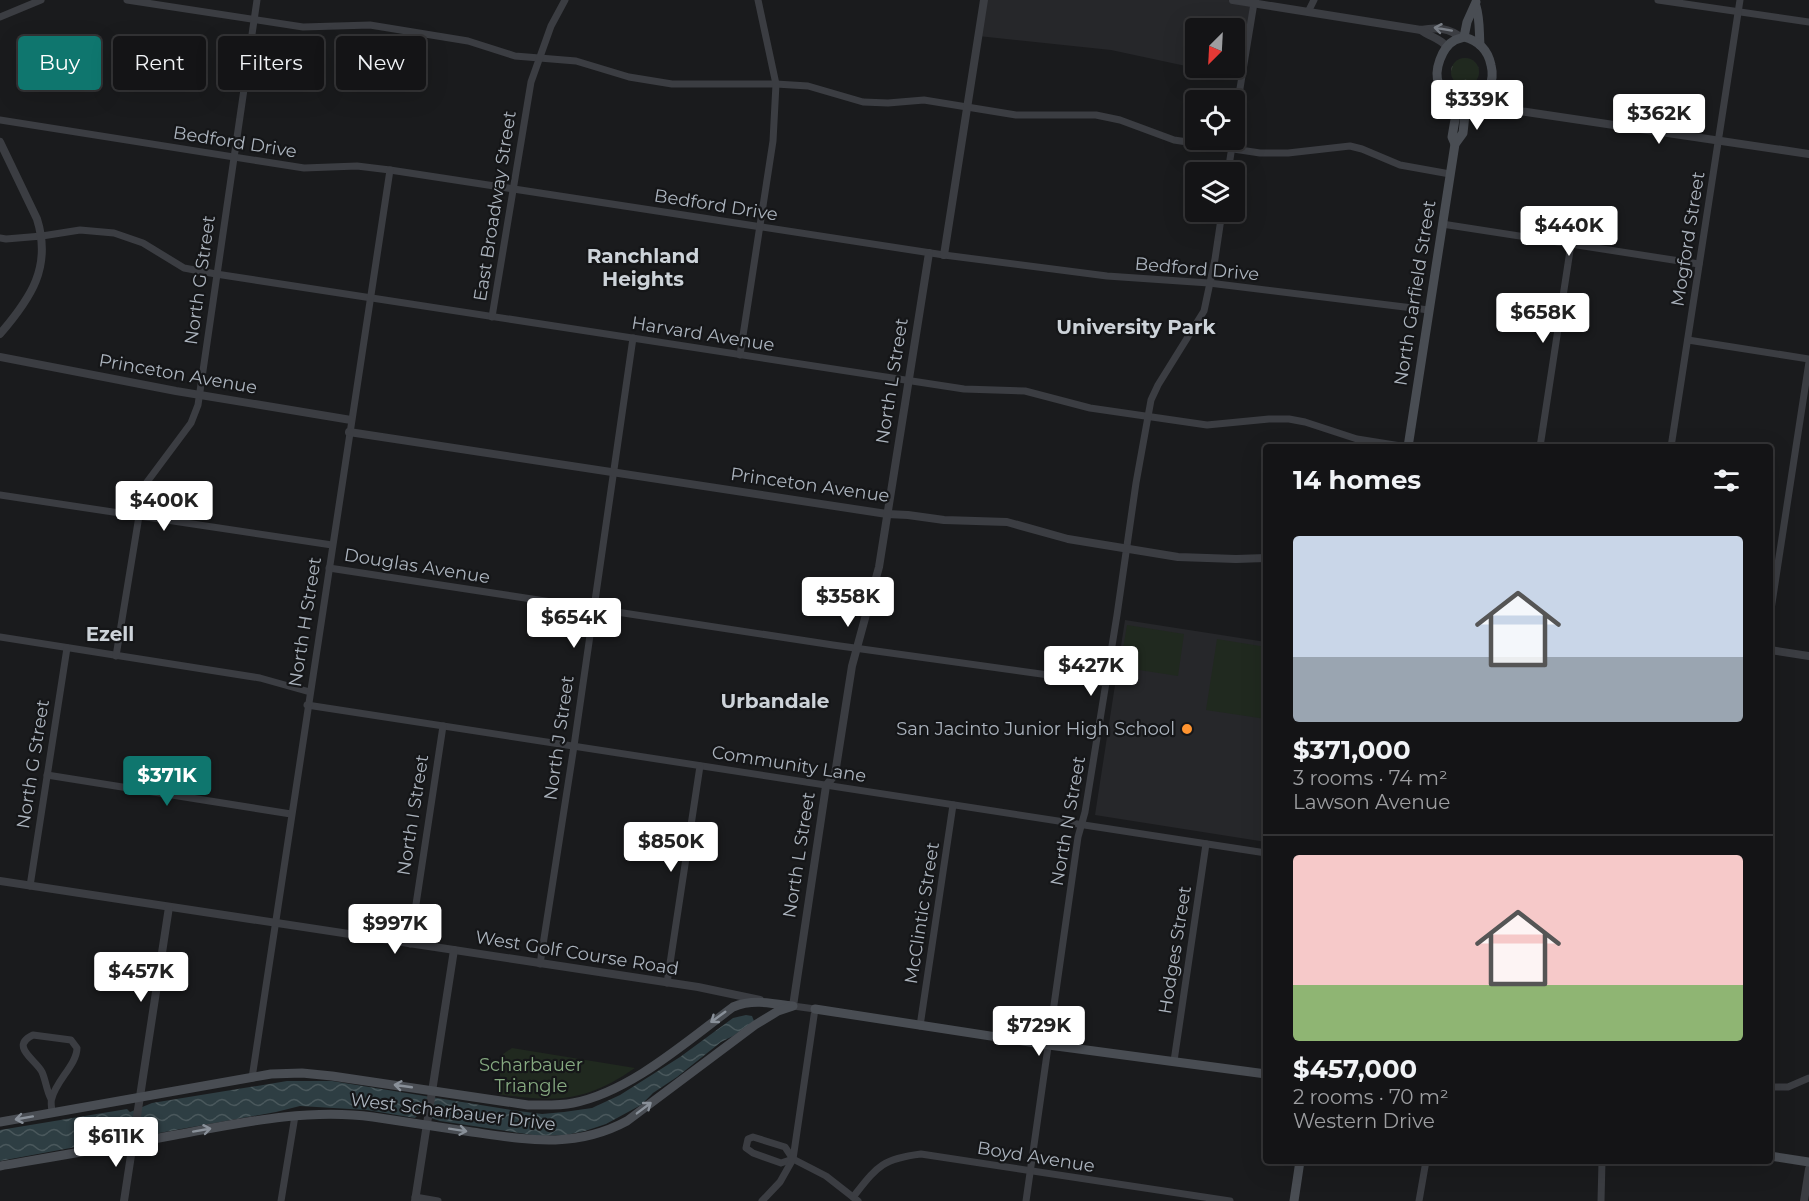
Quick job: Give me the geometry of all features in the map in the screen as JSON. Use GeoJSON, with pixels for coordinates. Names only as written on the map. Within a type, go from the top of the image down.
{"type":"FeatureCollection","features":[{"type":"Feature","properties":{"kind":"main road"},"geometry":{"type":"LineString","coordinates":[[1463,38],[1467,22],[1476,3]]}},
{"type":"Feature","properties":{"kind":"main road"},"geometry":{"type":"LineString","coordinates":[[1476,3],[1480,19],[1480,45]]}},
{"type":"Feature","properties":{"kind":"main road"},"geometry":{"type":"LineString","coordinates":[[1463,38],[1473,40],[1490,56],[1494,73],[1490,88],[1475,100],[1465,115],[1463,133],[1455,144],[1452,137],[1457,108],[1438,83],[1436,74],[1447,47],[1463,38]]}},
{"type":"Feature","properties":{"kind":"main road"},"geometry":{"type":"LineString","coordinates":[[1451,98],[1459,102],[1475,100]]}},
{"type":"Feature","properties":{"kind":"main road","name":"North Garfield Street"},"geometry":{"type":"LineString","coordinates":[[1408,444],[1455,144]]}},
{"type":"Feature","properties":{"kind":"main road","name":"West Scharbauer Drive"},"geometry":{"type":"LineString","coordinates":[[0,1122],[139,1101],[276,1074],[305,1073],[431,1093],[528,1105],[573,1104],[601,1096],[618,1088],[650,1068],[733,1007],[757,1001],[793,1006]]}},
{"type":"Feature","properties":{"kind":"main road","name":"West Scharbauer Drive"},"geometry":{"type":"LineString","coordinates":[[0,1166],[133,1141],[295,1116],[370,1117],[427,1123],[530,1141],[586,1138],[627,1121],[755,1025],[778,1011],[793,1006]]}},
{"type":"Feature","properties":{"kind":"main road"},"geometry":{"type":"LineString","coordinates":[[815,1009],[1049,1045],[1263,1074]]}},
{"type":"Feature","properties":{"kind":"main road"},"geometry":{"type":"LineString","coordinates":[[1773,1156],[1809,1162]]}},
{"type":"Feature","properties":{"kind":"main road"},"geometry":{"type":"LineString","coordinates":[[1294,1201],[1300,1164]]}},
{"type":"Feature","properties":{"kind":"street"},"geometry":{"type":"LineString","coordinates":[[0,17],[41,0]]}},
{"type":"Feature","properties":{"kind":"street"},"geometry":{"type":"LineString","coordinates":[[127,0],[303,27],[370,26],[468,41],[515,56],[576,61],[629,77],[672,84],[808,86],[863,102],[888,103],[924,100],[1016,115],[1096,115],[1120,120],[1174,140],[1185,142]]}},
{"type":"Feature","properties":{"kind":"street","name":"North G Street"},"geometry":{"type":"LineString","coordinates":[[116,656],[139,516],[147,482],[191,423],[198,405],[257,0]]}},
{"type":"Feature","properties":{"kind":"street","name":"East Broadway Street"},"geometry":{"type":"LineString","coordinates":[[492,317],[531,82],[550,26],[566,0]]}},
{"type":"Feature","properties":{"kind":"street"},"geometry":{"type":"LineString","coordinates":[[740,355],[773,141],[776,84],[758,0]]}},
{"type":"Feature","properties":{"kind":"street"},"geometry":{"type":"LineString","coordinates":[[944,255],[984,0]]}},
{"type":"Feature","properties":{"kind":"street"},"geometry":{"type":"LineString","coordinates":[[1233,0],[1421,30],[1434,27],[1452,31],[1463,38]]}},
{"type":"Feature","properties":{"kind":"street"},"geometry":{"type":"LineString","coordinates":[[1308,12],[1314,0]]}},
{"type":"Feature","properties":{"kind":"street"},"geometry":{"type":"LineString","coordinates":[[1658,0],[1809,22]]}},
{"type":"Feature","properties":{"kind":"street","name":"Mogford Street"},"geometry":{"type":"LineString","coordinates":[[1671,444],[1740,0]]}},
{"type":"Feature","properties":{"kind":"street"},"geometry":{"type":"LineString","coordinates":[[1240,90],[1254,3]]}},
{"type":"Feature","properties":{"kind":"street"},"geometry":{"type":"LineString","coordinates":[[1421,30],[1442,41],[1447,47]]}},
{"type":"Feature","properties":{"kind":"street"},"geometry":{"type":"LineString","coordinates":[[1490,88],[1500,103],[1513,110]]}},
{"type":"Feature","properties":{"kind":"street"},"geometry":{"type":"LineString","coordinates":[[1475,100],[1499,112],[1513,110],[1809,154]]}},
{"type":"Feature","properties":{"kind":"street","name":"Bedford Drive"},"geometry":{"type":"LineString","coordinates":[[0,120],[304,168],[357,166],[390,170],[944,255],[1107,276],[1209,283],[1429,310]]}},
{"type":"Feature","properties":{"kind":"street"},"geometry":{"type":"LineString","coordinates":[[0,142],[37,219],[43,248],[41,266],[35,284],[25,303],[0,334]]}},
{"type":"Feature","properties":{"kind":"street"},"geometry":{"type":"LineString","coordinates":[[1239,150],[1288,153],[1350,146],[1362,148],[1400,165],[1450,174]]}},
{"type":"Feature","properties":{"kind":"street","name":"North H Street"},"geometry":{"type":"LineString","coordinates":[[252,1078],[390,170]]}},
{"type":"Feature","properties":{"kind":"street","name":"North N Street"},"geometry":{"type":"LineString","coordinates":[[1026,1201],[1078,837],[1085,812],[1118,615],[1126,548],[1151,400],[1204,311],[1221,222]]}},
{"type":"Feature","properties":{"kind":"street"},"geometry":{"type":"LineString","coordinates":[[1442,224],[1699,264]]}},
{"type":"Feature","properties":{"kind":"street","name":"Harvard Avenue"},"geometry":{"type":"LineString","coordinates":[[0,237],[42,236],[80,230],[114,232],[143,243],[184,268],[216,274],[964,388],[1025,391],[1090,408],[1207,425],[1289,419],[1357,439],[1389,444]]}},
{"type":"Feature","properties":{"kind":"street"},"geometry":{"type":"LineString","coordinates":[[1540,444],[1571,244]]}},
{"type":"Feature","properties":{"kind":"street","name":"North L Street"},"geometry":{"type":"LineString","coordinates":[[793,1006],[826,786],[836,774],[856,648],[879,567],[929,253]]}},
{"type":"Feature","properties":{"kind":"street","name":"North J Street"},"geometry":{"type":"LineString","coordinates":[[540,964],[633,338]]}},
{"type":"Feature","properties":{"kind":"street"},"geometry":{"type":"LineString","coordinates":[[1688,340],[1809,361],[1773,596]]}},
{"type":"Feature","properties":{"kind":"street","name":"Princeton Avenue"},"geometry":{"type":"LineString","coordinates":[[0,357],[198,395],[351,420]]}},
{"type":"Feature","properties":{"kind":"street","name":"Princeton Avenue"},"geometry":{"type":"LineString","coordinates":[[349,432],[887,514],[944,520],[1007,522],[1068,539],[1178,557],[1236,560],[1263,558]]}},
{"type":"Feature","properties":{"kind":"street","name":"Douglas Avenue"},"geometry":{"type":"LineString","coordinates":[[0,495],[332,545]]}},
{"type":"Feature","properties":{"kind":"street","name":"Douglas Avenue"},"geometry":{"type":"LineString","coordinates":[[329,568],[856,648],[1106,683]]}},
{"type":"Feature","properties":{"kind":"street"},"geometry":{"type":"LineString","coordinates":[[0,637],[260,678],[310,692]]}},
{"type":"Feature","properties":{"kind":"street","name":"North G Street"},"geometry":{"type":"LineString","coordinates":[[30,886],[67,648]]}},
{"type":"Feature","properties":{"kind":"street"},"geometry":{"type":"LineString","coordinates":[[1773,650],[1809,656]]}},
{"type":"Feature","properties":{"kind":"street","name":"Community Lane"},"geometry":{"type":"LineString","coordinates":[[308,705],[1263,853]]}},
{"type":"Feature","properties":{"kind":"street","name":"North I Street"},"geometry":{"type":"LineString","coordinates":[[410,944],[443,726]]}},
{"type":"Feature","properties":{"kind":"street"},"geometry":{"type":"LineString","coordinates":[[668,983],[700,766]]}},
{"type":"Feature","properties":{"kind":"street"},"geometry":{"type":"LineString","coordinates":[[47,775],[291,814]]}},
{"type":"Feature","properties":{"kind":"street","name":"McClintic Street"},"geometry":{"type":"LineString","coordinates":[[920,1026],[953,805]]}},
{"type":"Feature","properties":{"kind":"street","name":"Hodges Street"},"geometry":{"type":"LineString","coordinates":[[1174,1061],[1206,844]]}},
{"type":"Feature","properties":{"kind":"street","name":"West Golf Course Road"},"geometry":{"type":"LineString","coordinates":[[0,881],[698,987],[793,1006]]}},
{"type":"Feature","properties":{"kind":"street"},"geometry":{"type":"LineString","coordinates":[[124,1201],[169,906]]}},
{"type":"Feature","properties":{"kind":"street"},"geometry":{"type":"LineString","coordinates":[[438,1201],[415,1199],[454,950]]}},
{"type":"Feature","properties":{"kind":"street"},"geometry":{"type":"LineString","coordinates":[[762,1201],[780,1182],[793,1159],[815,1009],[793,1006]]}},
{"type":"Feature","properties":{"kind":"street"},"geometry":{"type":"LineString","coordinates":[[51,1099],[74,1059],[77,1048],[71,1040],[33,1035],[28,1037],[23,1046],[44,1076],[45,1088],[51,1099],[52,1113]]}},
{"type":"Feature","properties":{"kind":"street"},"geometry":{"type":"LineString","coordinates":[[1773,1087],[1788,1087],[1809,1078]]}},
{"type":"Feature","properties":{"kind":"street"},"geometry":{"type":"LineString","coordinates":[[281,1201],[295,1116]]}},
{"type":"Feature","properties":{"kind":"street"},"geometry":{"type":"LineString","coordinates":[[793,1159],[781,1163],[772,1160],[749,1151],[746,1143],[753,1137],[785,1147],[793,1159],[826,1176],[856,1199]]}},
{"type":"Feature","properties":{"kind":"street","name":"Boyd Avenue"},"geometry":{"type":"LineString","coordinates":[[856,1199],[876,1167],[900,1157],[921,1154],[1230,1201]]}},
{"type":"Feature","properties":{"kind":"street"},"geometry":{"type":"LineString","coordinates":[[1419,1201],[1425,1164]]}},
{"type":"Feature","properties":{"kind":"street"},"geometry":{"type":"LineString","coordinates":[[1601,1201],[1602,1164]]}},
{"type":"Feature","properties":{"kind":"street"},"geometry":{"type":"LineString","coordinates":[[1804,1201],[1809,1169]]}},
{"type":"Feature","properties":{"kind":"shaded area"},"geometry":{"type":"Polygon","coordinates":[[[983,0],[1228,0],[1254,4],[1245,60],[1245,18],[1185,18],[1185,66],[1111,50],[978,36],[983,0]]]}},
{"type":"Feature","properties":{"kind":"shaded area","name":"San Jacinto Junior High School"},"geometry":{"type":"Polygon","coordinates":[[[1125,620],[1263,642],[1263,842],[1095,815],[1125,620]]]}},
{"type":"Feature","properties":{"kind":"green space"},"geometry":{"type":"Polygon","coordinates":[[[1465,58],[1475,62],[1479,72],[1475,82],[1465,86],[1455,82],[1451,72],[1455,62],[1465,58]]]}},
{"type":"Feature","properties":{"kind":"green space"},"geometry":{"type":"Polygon","coordinates":[[[1127,625],[1184,634],[1178,676],[1120,667],[1127,625]]]}},
{"type":"Feature","properties":{"kind":"green space"},"geometry":{"type":"Polygon","coordinates":[[[1217,639],[1263,647],[1263,719],[1206,710],[1217,639]]]}},
{"type":"Feature","properties":{"kind":"green space","name":"Scharbauer Triangle"},"geometry":{"type":"Polygon","coordinates":[[[512,1048],[635,1068],[601,1088],[585,1094],[536,1099],[497,1094],[503,1054],[512,1048]]]}},
{"type":"Feature","properties":{"kind":"water"},"geometry":{"type":"Polygon","coordinates":[[[752,1016],[754,1021],[721,1042],[653,1093],[641,1105],[606,1124],[566,1135],[539,1136],[440,1121],[419,1114],[415,1118],[367,1110],[300,1106],[148,1135],[126,1135],[119,1139],[0,1161],[0,1130],[127,1109],[130,1112],[152,1103],[287,1081],[332,1081],[542,1114],[592,1108],[620,1095],[680,1057],[733,1018],[752,1016]]]}},
{"type":"Feature","properties":{"kind":"place","name":"San Jacinto Junior High School"},"geometry":{"type":"Point","coordinates":[1187,729]}},
{"type":"Feature","properties":{"kind":"district","name":"Ranchland Heights"},"geometry":{"type":"Point","coordinates":[643,268]}},
{"type":"Feature","properties":{"kind":"district","name":"University Park"},"geometry":{"type":"Point","coordinates":[1136,327]}},
{"type":"Feature","properties":{"kind":"district","name":"Ezell"},"geometry":{"type":"Point","coordinates":[110,634]}},
{"type":"Feature","properties":{"kind":"district","name":"Urbandale"},"geometry":{"type":"Point","coordinates":[775,701]}}]}
